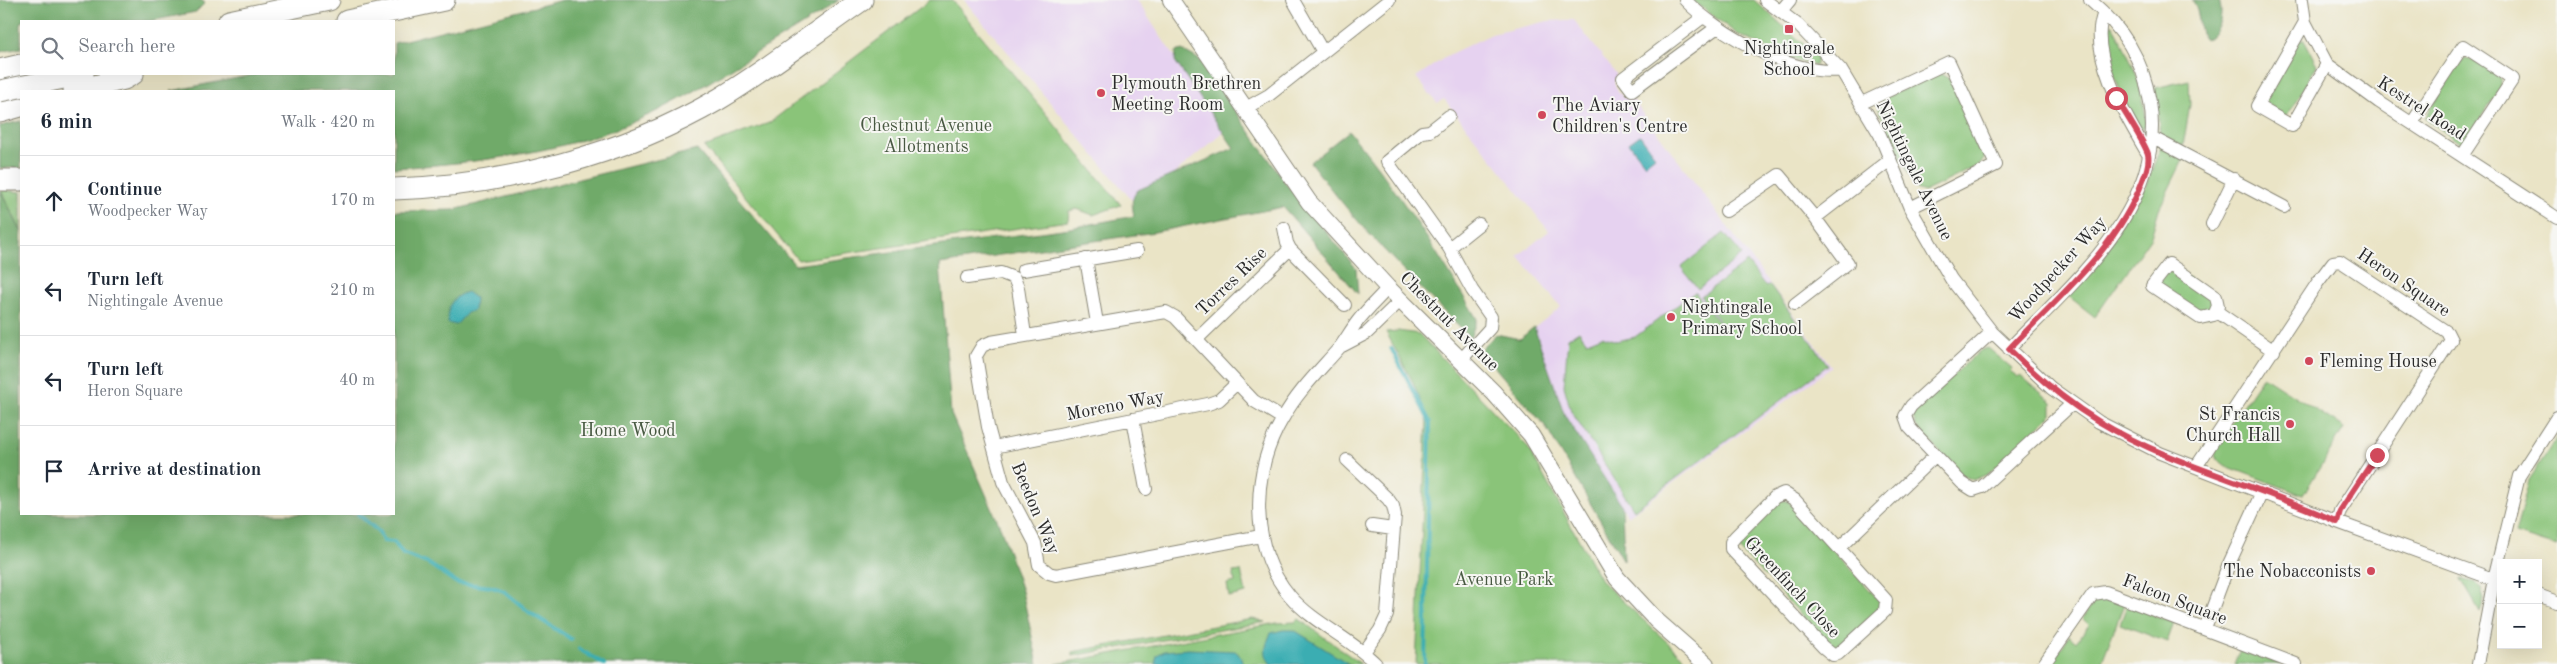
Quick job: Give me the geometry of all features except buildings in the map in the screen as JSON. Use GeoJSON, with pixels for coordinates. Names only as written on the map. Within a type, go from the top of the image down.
{"type":"FeatureCollection","features":[{"type":"Feature","properties":{"kind":"highway"},"geometry":{"type":"LineString","coordinates":[[234,20],[329,0]]}},
{"type":"Feature","properties":{"kind":"highway"},"geometry":{"type":"LineString","coordinates":[[352,20],[444,0]]}},
{"type":"Feature","properties":{"kind":"highway"},"geometry":{"type":"LineString","coordinates":[[395,189],[445,186],[518,174],[564,164],[617,146],[690,114],[753,78],[862,0]]}},
{"type":"Feature","properties":{"kind":"highway"},"geometry":{"type":"LineString","coordinates":[[0,70],[20,65]]}},
{"type":"Feature","properties":{"kind":"highway"},"geometry":{"type":"LineString","coordinates":[[0,91],[78,75]]}},
{"type":"Feature","properties":{"kind":"highway"},"geometry":{"type":"LineString","coordinates":[[78,90],[131,75]]}},
{"type":"Feature","properties":{"kind":"highway"},"geometry":{"type":"LineString","coordinates":[[0,78],[17,104]]}},
{"type":"Feature","properties":{"kind":"highway"},"geometry":{"type":"LineString","coordinates":[[0,180],[20,180]]}},
{"type":"Feature","properties":{"kind":"highway"},"geometry":{"type":"LineString","coordinates":[[395,200],[414,198],[445,186]]}},
{"type":"Feature","properties":{"kind":"street","name":"Chestnut Avenue"},"geometry":{"type":"LineString","coordinates":[[1171,0],[1309,202],[1400,301],[1494,393],[1531,435],[1617,578],[1657,621],[1706,664]]}},
{"type":"Feature","properties":{"kind":"street"},"geometry":{"type":"LineString","coordinates":[[1293,0],[1323,52]]}},
{"type":"Feature","properties":{"kind":"street"},"geometry":{"type":"LineString","coordinates":[[1244,109],[1269,95],[1389,0]]}},
{"type":"Feature","properties":{"kind":"street"},"geometry":{"type":"LineString","coordinates":[[1685,0],[1716,28],[1776,57],[1829,72],[1841,70]]}},
{"type":"Feature","properties":{"kind":"street","name":"Nightingale Avenue"},"geometry":{"type":"LineString","coordinates":[[1765,0],[1798,25],[1841,70],[1862,103],[1890,160],[1910,208],[1951,279],[1992,332],[2072,404],[2128,437],[2196,467],[2337,522],[2497,580]]}},
{"type":"Feature","properties":{"kind":"street"},"geometry":{"type":"LineString","coordinates":[[1781,11],[1790,0]]}},
{"type":"Feature","properties":{"kind":"street","name":"Woodpecker Way"},"geometry":{"type":"LineString","coordinates":[[2009,349],[2089,266],[2127,216],[2148,168],[2148,154],[2153,138],[2147,84],[2138,59],[2126,36],[2090,0]]}},
{"type":"Feature","properties":{"kind":"street","name":"Kestrel Road"},"geometry":{"type":"LineString","coordinates":[[2302,0],[2305,22],[2327,64],[2412,124],[2557,218]]}},
{"type":"Feature","properties":{"kind":"street"},"geometry":{"type":"LineString","coordinates":[[2104,13],[2100,22],[2100,42],[2116,98],[2148,154]]}},
{"type":"Feature","properties":{"kind":"street"},"geometry":{"type":"LineString","coordinates":[[1703,17],[1623,78],[1632,90],[1716,28]]}},
{"type":"Feature","properties":{"kind":"street"},"geometry":{"type":"LineString","coordinates":[[2305,22],[2258,106],[2292,126],[2327,64]]}},
{"type":"Feature","properties":{"kind":"street"},"geometry":{"type":"LineString","coordinates":[[2412,124],[2463,46],[2513,79],[2462,156]]}},
{"type":"Feature","properties":{"kind":"street"},"geometry":{"type":"LineString","coordinates":[[1862,103],[1949,62],[1996,165],[1910,208]]}},
{"type":"Feature","properties":{"kind":"street"},"geometry":{"type":"LineString","coordinates":[[1449,116],[1430,131],[1422,132],[1387,161],[1449,248],[1471,288],[1491,317],[1490,328],[1460,361]]}},
{"type":"Feature","properties":{"kind":"street"},"geometry":{"type":"LineString","coordinates":[[2153,138],[2284,206]]}},
{"type":"Feature","properties":{"kind":"street"},"geometry":{"type":"LineString","coordinates":[[1815,218],[1890,160]]}},
{"type":"Feature","properties":{"kind":"street"},"geometry":{"type":"LineString","coordinates":[[1726,211],[1779,175],[1815,218],[1848,264],[1795,304]]}},
{"type":"Feature","properties":{"kind":"street"},"geometry":{"type":"LineString","coordinates":[[2212,224],[2234,179]]}},
{"type":"Feature","properties":{"kind":"street"},"geometry":{"type":"LineString","coordinates":[[1449,248],[1479,224]]}},
{"type":"Feature","properties":{"kind":"street","name":"Torres Rise"},"geometry":{"type":"LineString","coordinates":[[1284,228],[1286,244],[1345,305]]}},
{"type":"Feature","properties":{"kind":"street","name":"Torres Rise"},"geometry":{"type":"LineString","coordinates":[[1197,339],[1290,249]]}},
{"type":"Feature","properties":{"kind":"street"},"geometry":{"type":"LineString","coordinates":[[1023,270],[1137,251]]}},
{"type":"Feature","properties":{"kind":"street"},"geometry":{"type":"LineString","coordinates":[[1086,260],[1097,323]]}},
{"type":"Feature","properties":{"kind":"street","name":"Heron Square"},"geometry":{"type":"LineString","coordinates":[[2196,467],[2330,265],[2338,260],[2447,332],[2451,337],[2449,346],[2340,511],[2337,522]]}},
{"type":"Feature","properties":{"kind":"street"},"geometry":{"type":"LineString","coordinates":[[2169,264],[2212,293],[2218,302],[2216,311],[2210,318],[2200,318],[2152,286],[2169,264]]}},
{"type":"Feature","properties":{"kind":"street"},"geometry":{"type":"LineString","coordinates":[[967,278],[1000,273],[1014,278],[1018,288],[1025,335]]}},
{"type":"Feature","properties":{"kind":"street"},"geometry":{"type":"LineString","coordinates":[[1376,664],[1364,652],[1308,613],[1290,596],[1271,566],[1261,536],[1259,501],[1263,470],[1270,445],[1282,418],[1310,380],[1340,347],[1357,322],[1388,288]]}},
{"type":"Feature","properties":{"kind":"street"},"geometry":{"type":"LineString","coordinates":[[1340,347],[1366,333],[1400,301]]}},
{"type":"Feature","properties":{"kind":"street"},"geometry":{"type":"LineString","coordinates":[[2216,311],[2274,351]]}},
{"type":"Feature","properties":{"kind":"street","name":"Beedon Way"},"geometry":{"type":"LineString","coordinates":[[1261,536],[1056,575],[1049,573],[1039,565],[1035,543],[1007,490],[988,427],[976,366],[977,350],[986,344],[1025,335],[1162,312],[1175,317],[1254,401],[1282,418]]}},
{"type":"Feature","properties":{"kind":"street"},"geometry":{"type":"LineString","coordinates":[[1992,332],[1911,406],[1906,413],[1909,427],[1962,483],[1969,488],[1977,490],[2072,404]]}},
{"type":"Feature","properties":{"kind":"street","name":"Moreno Way"},"geometry":{"type":"LineString","coordinates":[[994,447],[1208,404],[1218,400],[1237,384]]}},
{"type":"Feature","properties":{"kind":"street"},"geometry":{"type":"LineString","coordinates":[[2501,559],[2519,476],[2557,417]]}},
{"type":"Feature","properties":{"kind":"street"},"geometry":{"type":"LineString","coordinates":[[1133,419],[1146,489]]}},
{"type":"Feature","properties":{"kind":"street"},"geometry":{"type":"LineString","coordinates":[[1840,547],[1935,456]]}},
{"type":"Feature","properties":{"kind":"street"},"geometry":{"type":"LineString","coordinates":[[1347,460],[1393,506],[1395,515],[1387,615],[1380,630],[1364,652]]}},
{"type":"Feature","properties":{"kind":"street"},"geometry":{"type":"LineString","coordinates":[[2205,628],[2229,564],[2262,492]]}},
{"type":"Feature","properties":{"kind":"street","name":"Greenfinch Close"},"geometry":{"type":"LineString","coordinates":[[1784,494],[1795,500],[1840,547],[1882,593],[1887,604],[1885,611],[1844,652],[1836,655],[1827,652],[1733,552],[1730,545],[1735,537],[1775,497],[1784,494]]}},
{"type":"Feature","properties":{"kind":"street"},"geometry":{"type":"LineString","coordinates":[[1372,526],[1393,529]]}},
{"type":"Feature","properties":{"kind":"street"},"geometry":{"type":"LineString","coordinates":[[2478,664],[2497,580]]}},
{"type":"Feature","properties":{"kind":"street","name":"Falcon Square"},"geometry":{"type":"LineString","coordinates":[[2044,664],[2092,594],[2106,592],[2296,664]]}},
{"type":"Feature","properties":{"kind":"street"},"geometry":{"type":"LineString","coordinates":[[2542,597],[2557,602]]}},
{"type":"Feature","properties":{"kind":"shaded area"},"geometry":{"type":"Polygon","coordinates":[[[964,0],[1137,0],[1167,46],[1229,128],[1136,205],[964,0]]]}},
{"type":"Feature","properties":{"kind":"shaded area","name":"Nightingale Primary School"},"geometry":{"type":"Polygon","coordinates":[[[1574,20],[1617,75],[1614,83],[1618,91],[1623,97],[1633,100],[1832,367],[1628,516],[1565,416],[1534,328],[1561,307],[1518,256],[1549,231],[1444,99],[1437,103],[1416,77],[1450,54],[1492,34],[1548,21],[1574,20]]]}},
{"type":"Feature","properties":{"kind":"green space"},"geometry":{"type":"Polygon","coordinates":[[[0,0],[201,0],[205,3],[196,12],[155,20],[20,20],[20,48],[0,52],[0,0]]]}},
{"type":"Feature","properties":{"kind":"green space"},"geometry":{"type":"Polygon","coordinates":[[[562,0],[839,0],[716,78],[679,100],[640,119],[599,135],[574,142],[498,158],[395,168],[395,90],[176,90],[253,75],[395,75],[395,43],[562,0]]]}},
{"type":"Feature","properties":{"kind":"green space","name":"Chestnut Avenue Allotments"},"geometry":{"type":"Polygon","coordinates":[[[930,0],[952,0],[1121,205],[1093,215],[1077,209],[1069,211],[1068,221],[798,260],[704,147],[769,123],[930,0]]]}},
{"type":"Feature","properties":{"kind":"green space"},"geometry":{"type":"Polygon","coordinates":[[[1692,0],[1754,0],[1818,57],[1816,65],[1791,59],[1737,34],[1692,0]]]}},
{"type":"Feature","properties":{"kind":"green space"},"geometry":{"type":"Polygon","coordinates":[[[2192,0],[2219,0],[2221,11],[2220,23],[2210,37],[2205,40],[2202,36],[2197,10],[2192,0]]]}},
{"type":"Feature","properties":{"kind":"green space"},"geometry":{"type":"Polygon","coordinates":[[[2106,25],[2112,25],[2126,50],[2140,85],[2147,126],[2142,129],[2137,127],[2129,113],[2106,54],[2106,25]]]}},
{"type":"Feature","properties":{"kind":"green space"},"geometry":{"type":"Polygon","coordinates":[[[2300,40],[2304,40],[2317,65],[2291,111],[2285,116],[2269,108],[2266,100],[2300,40]]]}},
{"type":"Feature","properties":{"kind":"green space","name":"Home Wood"},"geometry":{"type":"Polygon","coordinates":[[[1182,50],[1200,60],[1287,185],[1356,268],[1358,294],[1283,207],[1155,232],[940,264],[951,414],[1001,529],[1022,591],[1038,664],[0,664],[0,190],[20,229],[20,515],[395,515],[395,211],[453,210],[697,150],[795,265],[1070,228],[1134,216],[1132,205],[1135,193],[1138,190],[1234,148],[1175,61],[1176,52],[1182,50]]]}},
{"type":"Feature","properties":{"kind":"green space"},"geometry":{"type":"Polygon","coordinates":[[[2466,59],[2479,63],[2499,76],[2501,87],[2464,143],[2461,144],[2425,118],[2456,67],[2466,59]]]}},
{"type":"Feature","properties":{"kind":"green space"},"geometry":{"type":"Polygon","coordinates":[[[1939,73],[1951,80],[1986,156],[1980,165],[1924,192],[1916,189],[1878,109],[1884,98],[1939,73]]]}},
{"type":"Feature","properties":{"kind":"green space"},"geometry":{"type":"Polygon","coordinates":[[[2189,80],[2190,105],[2183,146],[2160,134],[2155,88],[2189,80]]]}},
{"type":"Feature","properties":{"kind":"green space"},"geometry":{"type":"Polygon","coordinates":[[[20,121],[20,168],[0,168],[0,126],[20,121]]]}},
{"type":"Feature","properties":{"kind":"green space"},"geometry":{"type":"Polygon","coordinates":[[[1349,131],[1417,222],[1477,319],[1470,338],[1367,231],[1310,162],[1349,131]]]}},
{"type":"Feature","properties":{"kind":"green space"},"geometry":{"type":"Polygon","coordinates":[[[2161,146],[2184,158],[2159,209],[2151,237],[2095,317],[2067,295],[2144,190],[2161,146]]]}},
{"type":"Feature","properties":{"kind":"green space"},"geometry":{"type":"Polygon","coordinates":[[[1,190],[20,192],[20,229],[1,190]]]}},
{"type":"Feature","properties":{"kind":"green space"},"geometry":{"type":"Polygon","coordinates":[[[1724,233],[1742,255],[1698,289],[1681,267],[1724,233]]]}},
{"type":"Feature","properties":{"kind":"green space"},"geometry":{"type":"Polygon","coordinates":[[[1747,262],[1766,287],[1770,285],[1828,365],[1634,510],[1571,411],[1564,386],[1568,338],[1579,331],[1587,342],[1602,336],[1616,341],[1635,337],[1695,292],[1718,322],[1701,296],[1747,262]]]}},
{"type":"Feature","properties":{"kind":"green space"},"geometry":{"type":"Polygon","coordinates":[[[2169,264],[2216,297],[2210,317],[2152,287],[2169,264]]]}},
{"type":"Feature","properties":{"kind":"green space"},"geometry":{"type":"Polygon","coordinates":[[[1534,327],[1565,416],[1622,506],[1624,561],[1545,426],[1480,350],[1496,334],[1520,339],[1534,327]]]}},
{"type":"Feature","properties":{"kind":"green space","name":"Avenue Park"},"geometry":{"type":"Polygon","coordinates":[[[1398,331],[1419,334],[1527,446],[1602,582],[1691,664],[1416,664],[1427,416],[1413,382],[1386,332],[1398,331]]]}},
{"type":"Feature","properties":{"kind":"green space"},"geometry":{"type":"Polygon","coordinates":[[[1988,348],[2012,368],[2010,371],[2018,377],[2020,375],[2052,402],[2052,414],[1988,474],[1973,480],[1960,474],[1916,426],[1913,417],[1919,406],[1981,350],[1988,348]]]}},
{"type":"Feature","properties":{"kind":"green space"},"geometry":{"type":"Polygon","coordinates":[[[2263,376],[2344,428],[2303,495],[2226,466],[2216,458],[2214,449],[2263,376]]]}},
{"type":"Feature","properties":{"kind":"green space"},"geometry":{"type":"Polygon","coordinates":[[[2557,438],[2557,547],[2515,534],[2529,480],[2557,438]]]}},
{"type":"Feature","properties":{"kind":"green space"},"geometry":{"type":"Polygon","coordinates":[[[1780,500],[1788,501],[1880,601],[1878,610],[1837,648],[1832,647],[1737,547],[1738,542],[1780,500]]]}},
{"type":"Feature","properties":{"kind":"green space"},"geometry":{"type":"Polygon","coordinates":[[[1241,571],[1246,593],[1229,597],[1227,584],[1235,582],[1233,572],[1241,571]]]}},
{"type":"Feature","properties":{"kind":"green space"},"geometry":{"type":"Polygon","coordinates":[[[2461,579],[2473,582],[2481,588],[2484,599],[2480,612],[2461,579]]]}},
{"type":"Feature","properties":{"kind":"green space"},"geometry":{"type":"Polygon","coordinates":[[[2106,599],[2124,604],[2101,664],[2051,664],[2069,636],[2076,642],[2089,625],[2082,618],[2095,601],[2106,599]]]}},
{"type":"Feature","properties":{"kind":"green space"},"geometry":{"type":"Polygon","coordinates":[[[2127,605],[2174,623],[2167,642],[2120,624],[2127,605]]]}},
{"type":"Feature","properties":{"kind":"green space"},"geometry":{"type":"Polygon","coordinates":[[[1252,619],[1266,622],[1072,656],[1072,652],[1252,619]]]}},
{"type":"Feature","properties":{"kind":"green space"},"geometry":{"type":"Polygon","coordinates":[[[1299,619],[1361,664],[1056,664],[1277,623],[1295,622],[1299,619]]]}},
{"type":"Feature","properties":{"kind":"green space"},"geometry":{"type":"Polygon","coordinates":[[[2241,649],[2281,664],[2235,664],[2241,649]]]}},
{"type":"Feature","properties":{"kind":"water"},"geometry":{"type":"Polygon","coordinates":[[[1640,135],[1655,156],[1645,164],[1629,143],[1640,135]]]}},
{"type":"Feature","properties":{"kind":"water"},"geometry":{"type":"Polygon","coordinates":[[[467,292],[475,298],[474,310],[467,313],[456,325],[448,323],[448,312],[451,303],[457,297],[467,292]]]}},
{"type":"Feature","properties":{"kind":"water"},"geometry":{"type":"Polygon","coordinates":[[[1294,630],[1349,664],[1271,664],[1266,656],[1268,641],[1271,633],[1294,630]]]}},
{"type":"Feature","properties":{"kind":"water"},"geometry":{"type":"Polygon","coordinates":[[[1188,649],[1235,651],[1240,655],[1243,664],[1155,664],[1157,655],[1164,651],[1188,649]]]}},
{"type":"Feature","properties":{"kind":"waterway"},"geometry":{"type":"LineString","coordinates":[[1391,348],[1430,422],[1425,664]]}},
{"type":"Feature","properties":{"kind":"waterway"},"geometry":{"type":"LineString","coordinates":[[359,515],[379,532],[383,541],[394,542],[403,554],[429,564],[457,583],[492,587],[504,591],[529,612],[571,639]]}},
{"type":"Feature","properties":{"kind":"waterway"},"geometry":{"type":"LineString","coordinates":[[579,649],[604,664]]}},
{"type":"Feature","properties":{"kind":"place","name":"Nightingale School"},"geometry":{"type":"Point","coordinates":[1789,29]}},
{"type":"Feature","properties":{"kind":"place","name":"Plymouth Brethren Meeting Room"},"geometry":{"type":"Point","coordinates":[1101,93]}},
{"type":"Feature","properties":{"kind":"place","name":"The Aviary Children's Centre"},"geometry":{"type":"Point","coordinates":[1542,115]}},
{"type":"Feature","properties":{"kind":"place","name":"Nightingale Primary School"},"geometry":{"type":"Point","coordinates":[1671,317]}},
{"type":"Feature","properties":{"kind":"place","name":"Fleming House"},"geometry":{"type":"Point","coordinates":[2309,361]}},
{"type":"Feature","properties":{"kind":"place","name":"St Francis Church Hall"},"geometry":{"type":"Point","coordinates":[2290,424]}},
{"type":"Feature","properties":{"kind":"place","name":"The Nobacconists"},"geometry":{"type":"Point","coordinates":[2371,571]}},
{"type":"Feature","properties":{"kind":"route"},"geometry":{"type":"LineString","coordinates":[[2116,98],[2148,154],[2148,168],[2141,185],[2127,216],[2089,266],[2009,349],[2050,388],[2099,422],[2160,453],[2266,492],[2337,522],[2340,511],[2377,455]]}}]}
